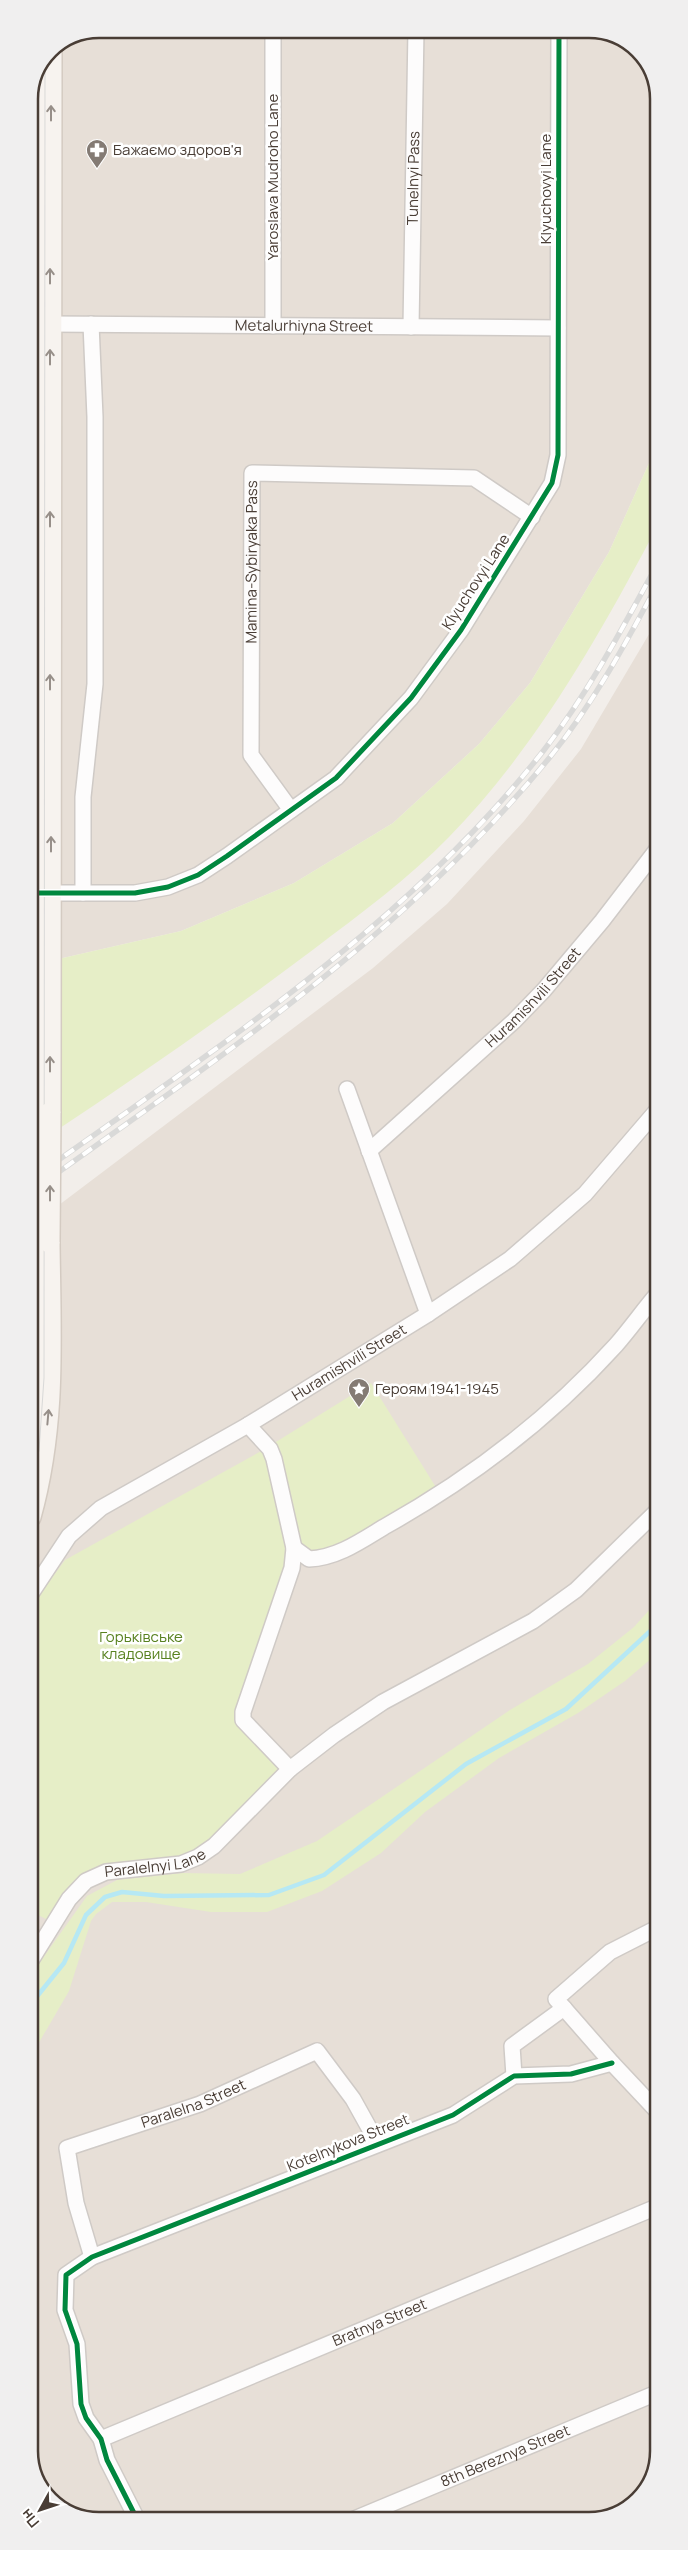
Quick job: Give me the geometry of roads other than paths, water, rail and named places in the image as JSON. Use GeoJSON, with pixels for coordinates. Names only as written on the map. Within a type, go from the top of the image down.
{"type":"FeatureCollection","features":[{"type":"Feature","properties":{"kind":"main road"},"geometry":{"type":"LineString","coordinates":[[41,893],[50,324],[51,61]]}},
{"type":"Feature","properties":{"kind":"main road"},"geometry":{"type":"LineString","coordinates":[[37,491],[41,893],[40,1242],[37,1293]]}},
{"type":"Feature","properties":{"kind":"main road"},"geometry":{"type":"LineString","coordinates":[[37,1486],[45,1451],[49,1415],[40,1242]]}},
{"type":"Feature","properties":{"kind":"street","name":"Yaroslava Mudroho Lane"},"geometry":{"type":"LineString","coordinates":[[273,37],[273,326]]}},
{"type":"Feature","properties":{"kind":"street","name":"Tunelnyi Pass"},"geometry":{"type":"LineString","coordinates":[[412,327],[416,38]]}},
{"type":"Feature","properties":{"kind":"street","name":"Klyuchovyi Lane"},"geometry":{"type":"LineString","coordinates":[[41,893],[136,893],[168,887],[198,875],[336,778],[411,698],[461,630],[532,517],[552,483],[558,455],[559,38]]}},
{"type":"Feature","properties":{"kind":"street","name":"Metalurhiyna Street"},"geometry":{"type":"LineString","coordinates":[[50,324],[558,328]]}},
{"type":"Feature","properties":{"kind":"street"},"geometry":{"type":"LineString","coordinates":[[83,893],[83,797],[95,684],[95,417],[92,324]]}},
{"type":"Feature","properties":{"kind":"street","name":"Mamina-Sybiryaka Pass"},"geometry":{"type":"LineString","coordinates":[[291,810],[251,755],[252,472],[474,478],[532,517]]}},
{"type":"Feature","properties":{"kind":"street","name":"Huramishvili Street"},"geometry":{"type":"LineString","coordinates":[[370,1151],[514,1021],[544,990],[602,921],[650,858]]}},
{"type":"Feature","properties":{"kind":"street"},"geometry":{"type":"LineString","coordinates":[[347,1088],[428,1314]]}},
{"type":"Feature","properties":{"kind":"street","name":"Huramishvili Street"},"geometry":{"type":"LineString","coordinates":[[37,1584],[69,1536],[84,1520],[101,1508],[248,1425],[428,1314],[510,1259],[548,1228],[584,1194],[650,1118]]}},
{"type":"Feature","properties":{"kind":"street"},"geometry":{"type":"LineString","coordinates":[[294,1548],[309,1559],[326,1559],[407,1514],[470,1474],[563,1398],[616,1344],[650,1302]]}},
{"type":"Feature","properties":{"kind":"street"},"geometry":{"type":"LineString","coordinates":[[248,1425],[270,1449],[274,1459],[294,1548],[292,1568],[243,1712],[243,1720],[290,1770],[383,1702],[533,1621],[576,1590],[650,1518]]}},
{"type":"Feature","properties":{"kind":"street","name":"Paralelnyi Lane"},"geometry":{"type":"LineString","coordinates":[[37,1951],[69,1899],[86,1882],[106,1872],[181,1864],[198,1857],[214,1846],[290,1770]]}},
{"type":"Feature","properties":{"kind":"street"},"geometry":{"type":"LineString","coordinates":[[650,1932],[610,1952],[556,1999],[612,2063],[650,2103]]}},
{"type":"Feature","properties":{"kind":"street"},"geometry":{"type":"LineString","coordinates":[[564,2008],[512,2046],[514,2076],[571,2074],[612,2063]]}},
{"type":"Feature","properties":{"kind":"street","name":"Paralelna Street"},"geometry":{"type":"LineString","coordinates":[[92,2257],[76,2204],[67,2148],[200,2104],[317,2050],[353,2099],[378,2144]]}},
{"type":"Feature","properties":{"kind":"street","name":"Kotelnykova Street"},"geometry":{"type":"LineString","coordinates":[[101,2439],[86,2418],[81,2404],[77,2344],[65,2310],[66,2275],[92,2257],[453,2115],[514,2076]]}},
{"type":"Feature","properties":{"kind":"street","name":"Bratnya Street"},"geometry":{"type":"LineString","coordinates":[[101,2439],[650,2210]]}},
{"type":"Feature","properties":{"kind":"street","name":"8th Bereznya Street"},"geometry":{"type":"LineString","coordinates":[[371,2512],[650,2396]]}},
{"type":"Feature","properties":{"kind":"street"},"geometry":{"type":"LineString","coordinates":[[101,2439],[107,2460],[133,2512]]}},
{"type":"Feature","properties":{"kind":"waterway"},"geometry":{"type":"LineString","coordinates":[[37,1996],[64,1963],[86,1915],[105,1897],[122,1892],[164,1896],[269,1895],[324,1875],[466,1764],[566,1709],[650,1631]]}},
{"type":"Feature","properties":{"kind":"tram line"},"geometry":{"type":"LineString","coordinates":[[37,1460],[44,1378],[45,70]]}},
{"type":"Feature","properties":{"kind":"railway"},"geometry":{"type":"LineString","coordinates":[[37,1175],[235,1035],[302,984],[368,931],[430,874],[489,814],[544,750],[576,705],[605,659],[650,578]]}},
{"type":"Feature","properties":{"kind":"railway"},"geometry":{"type":"LineString","coordinates":[[37,1187],[237,1044],[305,992],[371,938],[434,882],[494,821],[566,737],[608,673],[650,598]]}},
{"type":"Feature","properties":{"kind":"place","name":"Бажаємо здоров'я"},"geometry":{"type":"Point","coordinates":[97,169]}},
{"type":"Feature","properties":{"kind":"place","name":"Героям 1941-1945"},"geometry":{"type":"Point","coordinates":[359,1408]}},
{"type":"Feature","properties":{"kind":"park label","name":"Горьківське кладовище"},"geometry":{"type":"Point","coordinates":[141,1646]}}]}
